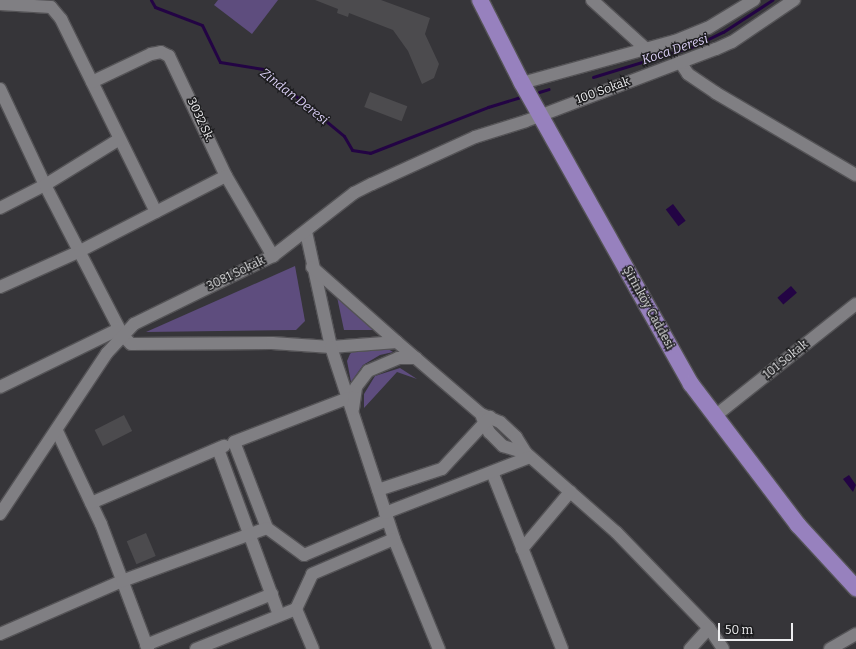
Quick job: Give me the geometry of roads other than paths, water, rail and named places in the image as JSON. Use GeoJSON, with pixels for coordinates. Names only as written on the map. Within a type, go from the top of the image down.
{"type":"FeatureCollection","features":[{"type":"Feature","properties":{"kind":"main road","name":"Şirinköy Caddesi"},"geometry":{"type":"LineString","coordinates":[[480,0],[522,83],[691,384],[798,525],[853,580]]}},
{"type":"Feature","properties":{"kind":"street"},"geometry":{"type":"LineString","coordinates":[[592,0],[646,49]]}},
{"type":"Feature","properties":{"kind":"street"},"geometry":{"type":"LineString","coordinates":[[522,83],[646,49],[708,28],[754,0]]}},
{"type":"Feature","properties":{"kind":"street","name":"100 Sokak"},"geometry":{"type":"LineString","coordinates":[[540,115],[732,42],[794,0]]}},
{"type":"Feature","properties":{"kind":"street"},"geometry":{"type":"LineString","coordinates":[[0,4],[52,7],[61,20],[92,82],[118,140],[156,212]]}},
{"type":"Feature","properties":{"kind":"street","name":"3032 Sk."},"geometry":{"type":"LineString","coordinates":[[92,82],[151,54],[161,52],[169,56],[226,176],[273,256]]}},
{"type":"Feature","properties":{"kind":"street"},"geometry":{"type":"LineString","coordinates":[[680,62],[688,74],[716,93],[856,175]]}},
{"type":"Feature","properties":{"kind":"street"},"geometry":{"type":"LineString","coordinates":[[0,89],[4,110],[45,185],[121,332],[131,344],[272,343],[331,347],[397,342]]}},
{"type":"Feature","properties":{"kind":"street","name":"3081 Sokak"},"geometry":{"type":"LineString","coordinates":[[0,514],[57,431],[121,332],[134,324],[273,256],[306,232],[354,193],[453,146],[540,115]]}},
{"type":"Feature","properties":{"kind":"street"},"geometry":{"type":"LineString","coordinates":[[0,208],[45,185],[118,140]]}},
{"type":"Feature","properties":{"kind":"street"},"geometry":{"type":"LineString","coordinates":[[0,287],[80,252],[226,176]]}},
{"type":"Feature","properties":{"kind":"street"},"geometry":{"type":"LineString","coordinates":[[306,232],[312,267],[331,347],[394,539],[439,649]]}},
{"type":"Feature","properties":{"kind":"street"},"geometry":{"type":"LineString","coordinates":[[312,267],[485,418],[489,432],[508,449],[528,455],[616,532],[709,628],[723,649]]}},
{"type":"Feature","properties":{"kind":"street","name":"101 Sokak"},"geometry":{"type":"LineString","coordinates":[[715,416],[856,304]]}},
{"type":"Feature","properties":{"kind":"street"},"geometry":{"type":"LineString","coordinates":[[0,387],[121,332]]}},
{"type":"Feature","properties":{"kind":"street"},"geometry":{"type":"LineString","coordinates":[[352,412],[356,386],[368,371],[398,358],[416,358]]}},
{"type":"Feature","properties":{"kind":"street"},"geometry":{"type":"LineString","coordinates":[[91,503],[234,442],[348,398]]}},
{"type":"Feature","properties":{"kind":"street"},"geometry":{"type":"LineString","coordinates":[[378,490],[442,469],[485,418]]}},
{"type":"Feature","properties":{"kind":"street"},"geometry":{"type":"LineString","coordinates":[[57,431],[91,503],[147,647],[272,594]]}},
{"type":"Feature","properties":{"kind":"street"},"geometry":{"type":"LineString","coordinates":[[234,442],[267,528],[304,555],[312,574]]}},
{"type":"Feature","properties":{"kind":"street"},"geometry":{"type":"LineString","coordinates":[[218,449],[251,534],[280,616]]}},
{"type":"Feature","properties":{"kind":"street"},"geometry":{"type":"LineString","coordinates":[[304,555],[386,516],[492,472],[528,455]]}},
{"type":"Feature","properties":{"kind":"street"},"geometry":{"type":"LineString","coordinates":[[492,472],[562,649]]}},
{"type":"Feature","properties":{"kind":"street"},"geometry":{"type":"LineString","coordinates":[[522,548],[570,492]]}},
{"type":"Feature","properties":{"kind":"street"},"geometry":{"type":"LineString","coordinates":[[0,634],[122,581],[267,528]]}},
{"type":"Feature","properties":{"kind":"street"},"geometry":{"type":"LineString","coordinates":[[196,649],[296,609],[312,574],[394,539]]}},
{"type":"Feature","properties":{"kind":"street"},"geometry":{"type":"LineString","coordinates":[[296,609],[313,649]]}},
{"type":"Feature","properties":{"kind":"street"},"geometry":{"type":"LineString","coordinates":[[690,649],[709,628]]}},
{"type":"Feature","properties":{"kind":"street"},"geometry":{"type":"LineString","coordinates":[[836,647],[856,634]]}},
{"type":"Feature","properties":{"kind":"waterway","name":"Zindan Deresi"},"geometry":{"type":"LineString","coordinates":[[151,0],[155,7],[202,25],[220,62],[263,69],[344,136],[352,150],[370,153],[488,107],[521,97]]}},
{"type":"Feature","properties":{"kind":"waterway","name":"Koca Deresi"},"geometry":{"type":"LineString","coordinates":[[593,77],[694,46],[723,32],[772,0]]}},
{"type":"Feature","properties":{"kind":"waterway","name":"Koca Deresi"},"geometry":{"type":"LineString","coordinates":[[539,92],[549,89]]}}]}
